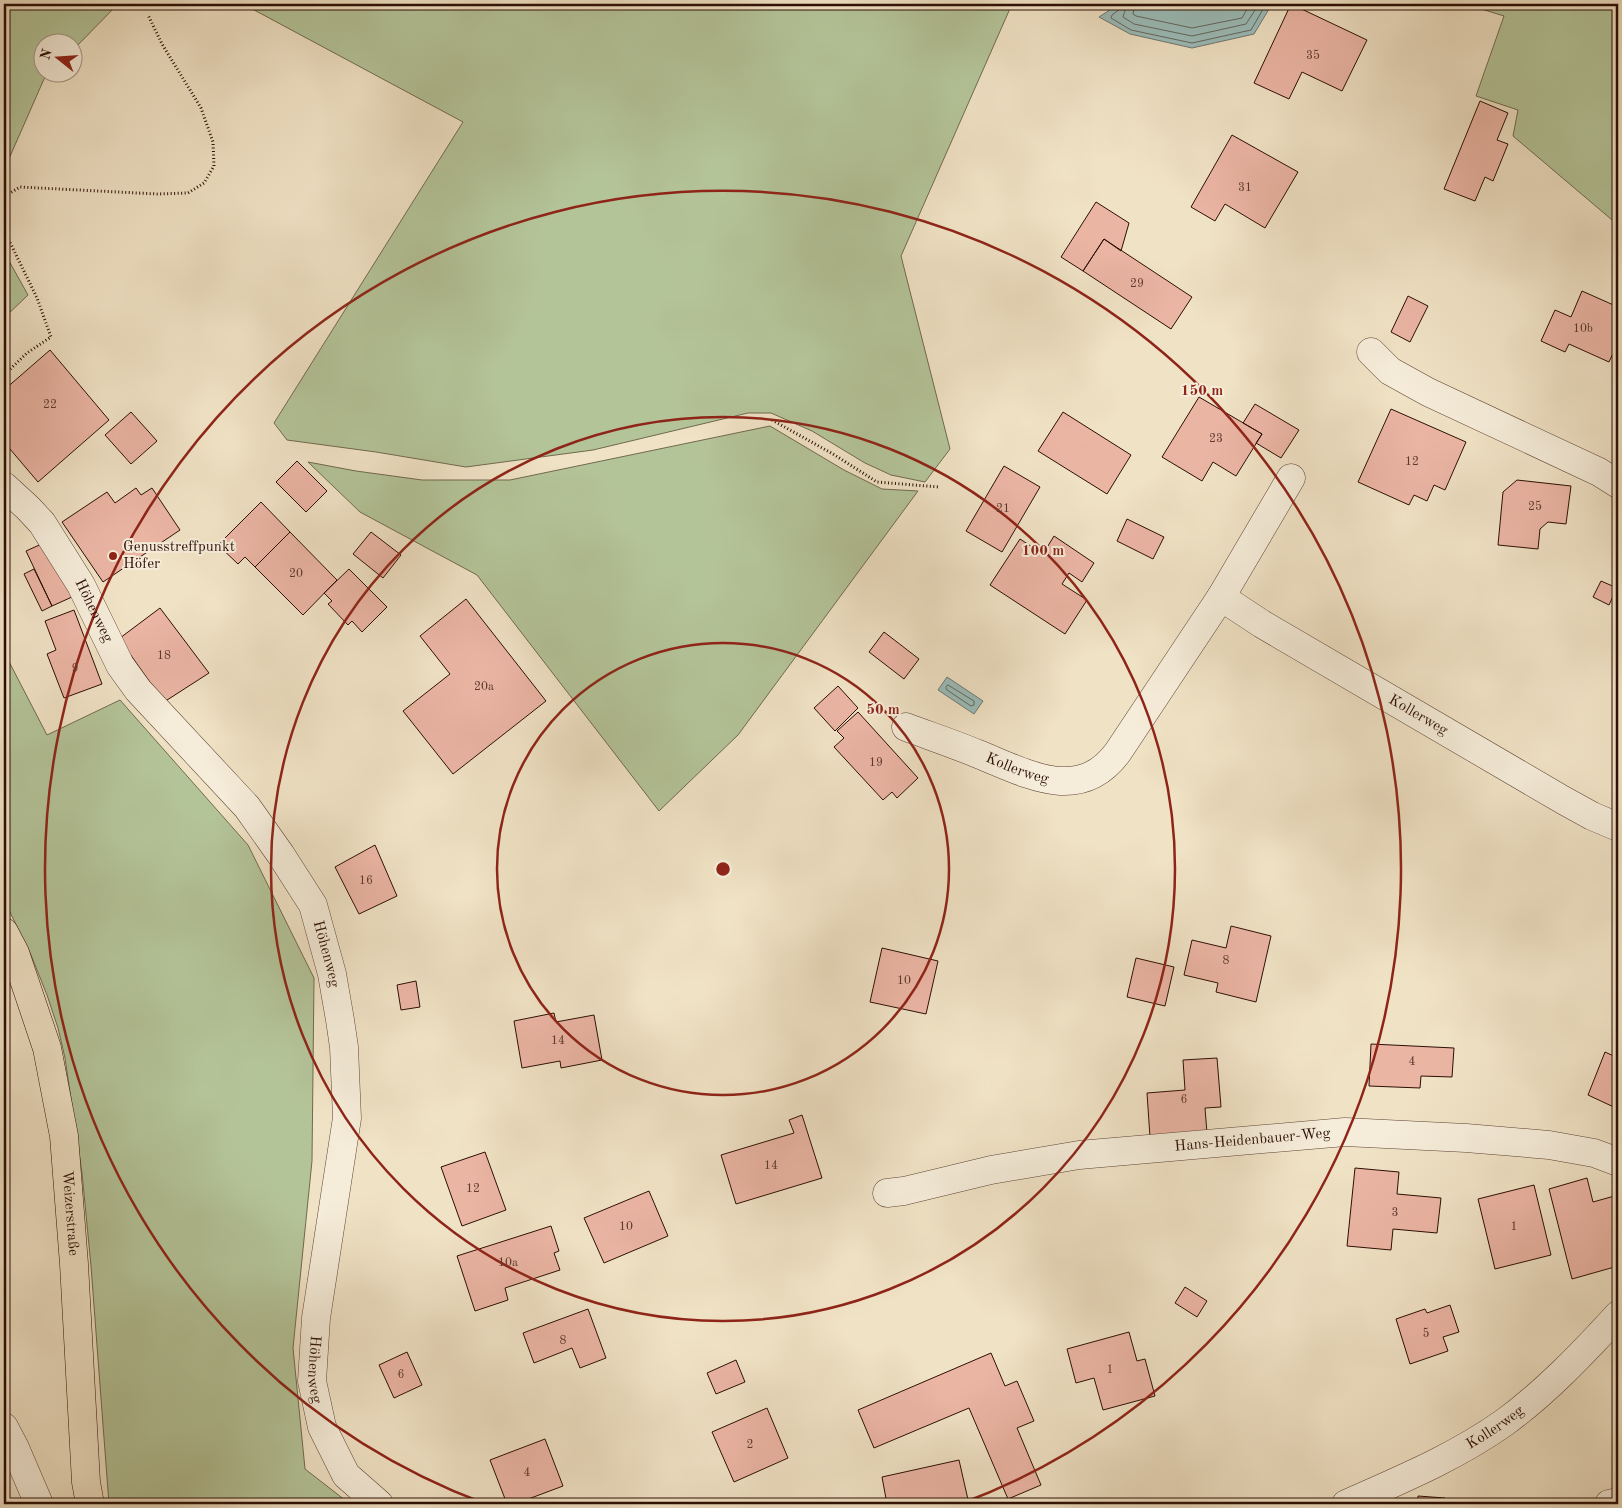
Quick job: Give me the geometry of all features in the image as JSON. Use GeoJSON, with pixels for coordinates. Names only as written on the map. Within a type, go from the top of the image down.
{"type":"FeatureCollection","features":[{"type":"Feature","properties":{"kind":"main road","name":"Weizerstraße"},"geometry":{"type":"LineString","coordinates":[[4,932],[15,953],[47,1048],[64,1136],[74,1264],[86,1482],[90,1504]]}},
{"type":"Feature","properties":{"kind":"street"},"geometry":{"type":"LineString","coordinates":[[1371,352],[1390,371],[1428,392],[1599,472],[1618,484]]}},
{"type":"Feature","properties":{"kind":"street","name":"Kollerweg"},"geometry":{"type":"LineString","coordinates":[[906,727],[955,744],[1040,778],[1070,781],[1097,773],[1109,764],[1118,752],[1221,597],[1291,478]]}},
{"type":"Feature","properties":{"kind":"street","name":"Höhenweg"},"geometry":{"type":"LineString","coordinates":[[4,486],[42,522],[81,585],[120,665],[138,690],[247,807],[313,905],[332,974],[340,1020],[344,1047],[347,1118],[316,1318],[312,1381],[322,1427],[346,1475],[379,1504]]}},
{"type":"Feature","properties":{"kind":"street","name":"Kollerweg"},"geometry":{"type":"LineString","coordinates":[[1221,597],[1262,624],[1563,800],[1592,816],[1618,827]]}},
{"type":"Feature","properties":{"kind":"street","name":"Hans-Heidenbauer-Weg"},"geometry":{"type":"LineString","coordinates":[[887,1193],[904,1191],[1029,1162],[1079,1155],[1345,1132],[1466,1138],[1549,1145],[1594,1153],[1618,1162]]}},
{"type":"Feature","properties":{"kind":"street","name":"Kollerweg"},"geometry":{"type":"LineString","coordinates":[[1346,1504],[1460,1451],[1499,1426],[1538,1394],[1618,1315]]}},
{"type":"Feature","properties":{"kind":"street"},"geometry":{"type":"LineString","coordinates":[[4,1428],[15,1448],[38,1504]]}},
{"type":"Feature","properties":{"kind":"street"},"geometry":{"type":"LineString","coordinates":[[1609,1504],[1618,1502]]}},
{"type":"Feature","properties":{"kind":"path"},"geometry":{"type":"LineString","coordinates":[[4,199],[5,196],[20,188],[164,194],[188,193],[204,183],[214,166],[213,142],[201,108],[162,44],[148,15]]}},
{"type":"Feature","properties":{"kind":"path"},"geometry":{"type":"LineString","coordinates":[[4,230],[37,298],[51,337],[28,353],[4,375]]}},
{"type":"Feature","properties":{"kind":"path"},"geometry":{"type":"LineString","coordinates":[[772,420],[833,454],[877,482],[939,487]]}},
{"type":"Feature","properties":{"kind":"green space"},"geometry":{"type":"Polygon","coordinates":[[[4,4],[118,4],[82,41],[82,32],[32,32],[32,82],[43,82],[4,170],[4,4]]]}},
{"type":"Feature","properties":{"kind":"green space"},"geometry":{"type":"Polygon","coordinates":[[[243,4],[1012,4],[901,256],[950,449],[925,482],[891,475],[865,463],[812,431],[771,413],[748,413],[593,450],[466,467],[287,440],[274,423],[463,122],[243,4]]]}},
{"type":"Feature","properties":{"kind":"green space"},"geometry":{"type":"Polygon","coordinates":[[[1465,4],[1618,4],[1618,225],[1513,136],[1518,110],[1476,96],[1504,16],[1465,4]]]}},
{"type":"Feature","properties":{"kind":"green space"},"geometry":{"type":"Polygon","coordinates":[[[4,252],[28,295],[4,318],[4,252]]]}},
{"type":"Feature","properties":{"kind":"green space"},"geometry":{"type":"Polygon","coordinates":[[[770,426],[844,470],[882,489],[918,491],[738,735],[659,811],[477,575],[360,512],[308,462],[422,480],[510,480],[770,426]]]}},
{"type":"Feature","properties":{"kind":"green space"},"geometry":{"type":"Polygon","coordinates":[[[4,652],[47,735],[120,700],[248,845],[314,978],[312,1161],[293,1348],[305,1469],[350,1504],[109,1504],[82,1173],[65,1058],[58,1028],[47,995],[31,955],[4,900],[4,652]]]}},
{"type":"Feature","properties":{"kind":"water"},"geometry":{"type":"Polygon","coordinates":[[[1119,4],[1272,4],[1254,34],[1192,48],[1130,34],[1099,17],[1119,4]]]}},
{"type":"Feature","properties":{"kind":"water"},"geometry":{"type":"Polygon","coordinates":[[[947,677],[983,701],[974,714],[938,690],[947,677]]]}},
{"type":"Feature","properties":{"kind":"building"},"geometry":{"type":"Polygon","coordinates":[[[1291,4],[1367,40],[1342,91],[1302,72],[1289,99],[1254,83],[1291,4]]]}},
{"type":"Feature","properties":{"kind":"building"},"geometry":{"type":"Polygon","coordinates":[[[1480,101],[1508,113],[1497,140],[1508,144],[1493,181],[1485,177],[1475,201],[1444,189],[1480,101]]]}},
{"type":"Feature","properties":{"kind":"building"},"geometry":{"type":"Polygon","coordinates":[[[1232,135],[1298,172],[1265,228],[1225,204],[1215,221],[1191,207],[1232,135]]]}},
{"type":"Feature","properties":{"kind":"building"},"geometry":{"type":"Polygon","coordinates":[[[1096,202],[1129,223],[1121,251],[1104,239],[1083,271],[1061,257],[1096,202]]]}},
{"type":"Feature","properties":{"kind":"building"},"geometry":{"type":"Polygon","coordinates":[[[1104,239],[1192,297],[1171,329],[1083,271],[1104,239]]]}},
{"type":"Feature","properties":{"kind":"building"},"geometry":{"type":"Polygon","coordinates":[[[1582,291],[1618,307],[1618,342],[1609,362],[1569,344],[1565,352],[1541,341],[1555,310],[1571,317],[1582,291]]]}},
{"type":"Feature","properties":{"kind":"building"},"geometry":{"type":"Polygon","coordinates":[[[1408,296],[1428,306],[1410,342],[1391,332],[1408,296]]]}},
{"type":"Feature","properties":{"kind":"building"},"geometry":{"type":"Polygon","coordinates":[[[50,350],[109,420],[38,482],[4,442],[4,390],[50,350]]]}},
{"type":"Feature","properties":{"kind":"building"},"geometry":{"type":"Polygon","coordinates":[[[1199,397],[1262,434],[1236,476],[1213,462],[1202,481],[1162,457],[1199,397]]]}},
{"type":"Feature","properties":{"kind":"building"},"geometry":{"type":"Polygon","coordinates":[[[1255,404],[1299,430],[1281,458],[1256,443],[1262,434],[1243,423],[1255,404]]]}},
{"type":"Feature","properties":{"kind":"building"},"geometry":{"type":"Polygon","coordinates":[[[1391,409],[1466,442],[1445,490],[1434,485],[1427,501],[1414,495],[1409,505],[1358,482],[1391,409]]]}},
{"type":"Feature","properties":{"kind":"building"},"geometry":{"type":"Polygon","coordinates":[[[131,412],[157,441],[131,464],[105,435],[131,412]]]}},
{"type":"Feature","properties":{"kind":"building"},"geometry":{"type":"Polygon","coordinates":[[[1063,412],[1131,455],[1107,494],[1038,451],[1063,412]]]}},
{"type":"Feature","properties":{"kind":"building"},"geometry":{"type":"Polygon","coordinates":[[[297,461],[327,491],[306,512],[276,482],[297,461]]]}},
{"type":"Feature","properties":{"kind":"building"},"geometry":{"type":"Polygon","coordinates":[[[1004,466],[1040,487],[1002,552],[966,531],[1004,466]]]}},
{"type":"Feature","properties":{"kind":"building"},"geometry":{"type":"Polygon","coordinates":[[[1517,480],[1571,486],[1566,524],[1548,522],[1540,529],[1538,549],[1498,545],[1503,492],[1517,480]]]}},
{"type":"Feature","properties":{"kind":"building","name":"Genusstreffpunkt Höfer"},"geometry":{"type":"Polygon","coordinates":[[[136,488],[141,495],[152,488],[180,530],[103,582],[62,522],[107,492],[115,503],[136,488]]]}},
{"type":"Feature","properties":{"kind":"building"},"geometry":{"type":"Polygon","coordinates":[[[261,502],[290,532],[255,567],[245,557],[238,564],[218,545],[261,502]]]}},
{"type":"Feature","properties":{"kind":"building"},"geometry":{"type":"Polygon","coordinates":[[[1127,519],[1164,537],[1153,559],[1117,541],[1127,519]]]}},
{"type":"Feature","properties":{"kind":"building"},"geometry":{"type":"Polygon","coordinates":[[[290,532],[337,580],[303,615],[255,567],[290,532]]]}},
{"type":"Feature","properties":{"kind":"building"},"geometry":{"type":"Polygon","coordinates":[[[371,532],[401,555],[383,578],[353,554],[371,532]]]}},
{"type":"Feature","properties":{"kind":"building"},"geometry":{"type":"Polygon","coordinates":[[[1054,536],[1094,563],[1082,582],[1069,573],[1062,584],[1087,600],[1065,634],[990,585],[1020,539],[1043,554],[1054,536]]]}},
{"type":"Feature","properties":{"kind":"building"},"geometry":{"type":"Polygon","coordinates":[[[46,542],[72,597],[52,606],[26,551],[46,542]]]}},
{"type":"Feature","properties":{"kind":"building"},"geometry":{"type":"Polygon","coordinates":[[[34,569],[52,606],[42,611],[24,574],[34,569]]]}},
{"type":"Feature","properties":{"kind":"building"},"geometry":{"type":"Polygon","coordinates":[[[349,569],[387,607],[362,632],[352,621],[348,625],[328,604],[332,601],[324,593],[349,569]]]}},
{"type":"Feature","properties":{"kind":"building"},"geometry":{"type":"Polygon","coordinates":[[[1601,581],[1617,588],[1609,605],[1593,597],[1601,581]]]}},
{"type":"Feature","properties":{"kind":"building"},"geometry":{"type":"Polygon","coordinates":[[[466,599],[546,701],[453,774],[403,711],[450,674],[420,636],[466,599]]]}},
{"type":"Feature","properties":{"kind":"building"},"geometry":{"type":"Polygon","coordinates":[[[160,608],[209,673],[164,702],[130,654],[127,657],[116,641],[160,608]]]}},
{"type":"Feature","properties":{"kind":"building"},"geometry":{"type":"Polygon","coordinates":[[[74,610],[102,684],[64,698],[47,654],[56,650],[45,621],[74,610]]]}},
{"type":"Feature","properties":{"kind":"building"},"geometry":{"type":"Polygon","coordinates":[[[884,632],[919,659],[904,679],[869,652],[884,632]]]}},
{"type":"Feature","properties":{"kind":"building"},"geometry":{"type":"Polygon","coordinates":[[[838,686],[858,708],[835,731],[814,708],[838,686]]]}},
{"type":"Feature","properties":{"kind":"building"},"geometry":{"type":"Polygon","coordinates":[[[858,712],[918,778],[897,798],[892,792],[883,800],[834,747],[844,738],[837,731],[858,712]]]}},
{"type":"Feature","properties":{"kind":"building"},"geometry":{"type":"Polygon","coordinates":[[[375,845],[397,896],[359,914],[335,867],[375,845]]]}},
{"type":"Feature","properties":{"kind":"building"},"geometry":{"type":"Polygon","coordinates":[[[1231,926],[1271,936],[1256,1002],[1216,992],[1218,983],[1184,975],[1192,940],[1226,948],[1231,926]]]}},
{"type":"Feature","properties":{"kind":"building"},"geometry":{"type":"Polygon","coordinates":[[[882,948],[938,961],[926,1014],[870,1002],[882,948]]]}},
{"type":"Feature","properties":{"kind":"building"},"geometry":{"type":"Polygon","coordinates":[[[1136,958],[1174,967],[1165,1006],[1127,997],[1136,958]]]}},
{"type":"Feature","properties":{"kind":"building"},"geometry":{"type":"Polygon","coordinates":[[[416,981],[420,1007],[401,1010],[397,985],[416,981]]]}},
{"type":"Feature","properties":{"kind":"building"},"geometry":{"type":"Polygon","coordinates":[[[554,1013],[556,1022],[594,1015],[602,1060],[561,1068],[560,1061],[522,1068],[514,1021],[554,1013]]]}},
{"type":"Feature","properties":{"kind":"building"},"geometry":{"type":"Polygon","coordinates":[[[1371,1044],[1454,1048],[1452,1077],[1421,1076],[1420,1088],[1369,1086],[1371,1044]]]}},
{"type":"Feature","properties":{"kind":"building"},"geometry":{"type":"Polygon","coordinates":[[[1605,1052],[1618,1058],[1618,1109],[1588,1095],[1605,1052]]]}},
{"type":"Feature","properties":{"kind":"building"},"geometry":{"type":"Polygon","coordinates":[[[1217,1058],[1221,1107],[1205,1108],[1207,1133],[1150,1137],[1147,1093],[1185,1090],[1183,1060],[1217,1058]]]}},
{"type":"Feature","properties":{"kind":"building"},"geometry":{"type":"Polygon","coordinates":[[[802,1115],[822,1178],[736,1204],[721,1155],[794,1133],[789,1120],[802,1115]]]}},
{"type":"Feature","properties":{"kind":"building"},"geometry":{"type":"Polygon","coordinates":[[[485,1152],[506,1210],[462,1226],[441,1167],[485,1152]]]}},
{"type":"Feature","properties":{"kind":"building"},"geometry":{"type":"Polygon","coordinates":[[[1355,1168],[1399,1172],[1397,1194],[1441,1198],[1437,1233],[1393,1229],[1391,1250],[1347,1246],[1355,1168]]]}},
{"type":"Feature","properties":{"kind":"building"},"geometry":{"type":"Polygon","coordinates":[[[1587,1178],[1593,1202],[1618,1195],[1618,1266],[1572,1279],[1549,1189],[1587,1178]]]}},
{"type":"Feature","properties":{"kind":"building"},"geometry":{"type":"Polygon","coordinates":[[[1534,1185],[1551,1255],[1495,1269],[1478,1199],[1534,1185]]]}},
{"type":"Feature","properties":{"kind":"building"},"geometry":{"type":"Polygon","coordinates":[[[649,1191],[668,1236],[604,1263],[584,1218],[649,1191]]]}},
{"type":"Feature","properties":{"kind":"building"},"geometry":{"type":"Polygon","coordinates":[[[551,1226],[559,1251],[554,1253],[560,1270],[505,1288],[508,1300],[475,1311],[457,1256],[551,1226]]]}},
{"type":"Feature","properties":{"kind":"building"},"geometry":{"type":"Polygon","coordinates":[[[1185,1287],[1207,1301],[1197,1317],[1175,1303],[1185,1287]]]}},
{"type":"Feature","properties":{"kind":"building"},"geometry":{"type":"Polygon","coordinates":[[[1450,1305],[1459,1332],[1443,1337],[1448,1351],[1410,1364],[1396,1319],[1425,1309],[1427,1313],[1450,1305]]]}},
{"type":"Feature","properties":{"kind":"building"},"geometry":{"type":"Polygon","coordinates":[[[588,1309],[606,1358],[580,1368],[572,1348],[534,1363],[523,1333],[588,1309]]]}},
{"type":"Feature","properties":{"kind":"building"},"geometry":{"type":"Polygon","coordinates":[[[1129,1332],[1137,1361],[1145,1359],[1155,1396],[1103,1410],[1094,1378],[1076,1383],[1067,1349],[1129,1332]]]}},
{"type":"Feature","properties":{"kind":"building"},"geometry":{"type":"Polygon","coordinates":[[[407,1352],[422,1385],[394,1398],[379,1365],[407,1352]]]}},
{"type":"Feature","properties":{"kind":"building"},"geometry":{"type":"Polygon","coordinates":[[[991,1353],[1005,1386],[1017,1381],[1034,1421],[1017,1428],[1041,1485],[1008,1499],[969,1408],[874,1448],[858,1410],[991,1353]]]}},
{"type":"Feature","properties":{"kind":"building"},"geometry":{"type":"Polygon","coordinates":[[[736,1360],[745,1382],[716,1394],[707,1373],[736,1360]]]}},
{"type":"Feature","properties":{"kind":"building"},"geometry":{"type":"Polygon","coordinates":[[[767,1408],[788,1458],[734,1482],[712,1432],[767,1408]]]}},
{"type":"Feature","properties":{"kind":"building"},"geometry":{"type":"Polygon","coordinates":[[[545,1439],[563,1486],[515,1504],[507,1504],[490,1460],[545,1439]]]}},
{"type":"Feature","properties":{"kind":"building"},"geometry":{"type":"Polygon","coordinates":[[[959,1460],[969,1504],[887,1504],[882,1477],[959,1460]]]}},
{"type":"Feature","properties":{"kind":"building"},"geometry":{"type":"Polygon","coordinates":[[[1418,1496],[1445,1498],[1444,1504],[1418,1504],[1418,1496]]]}},
{"type":"Feature","properties":{"kind":"place","name":"Genusstreffpunkt Höfer"},"geometry":{"type":"Point","coordinates":[113,556]}}]}
